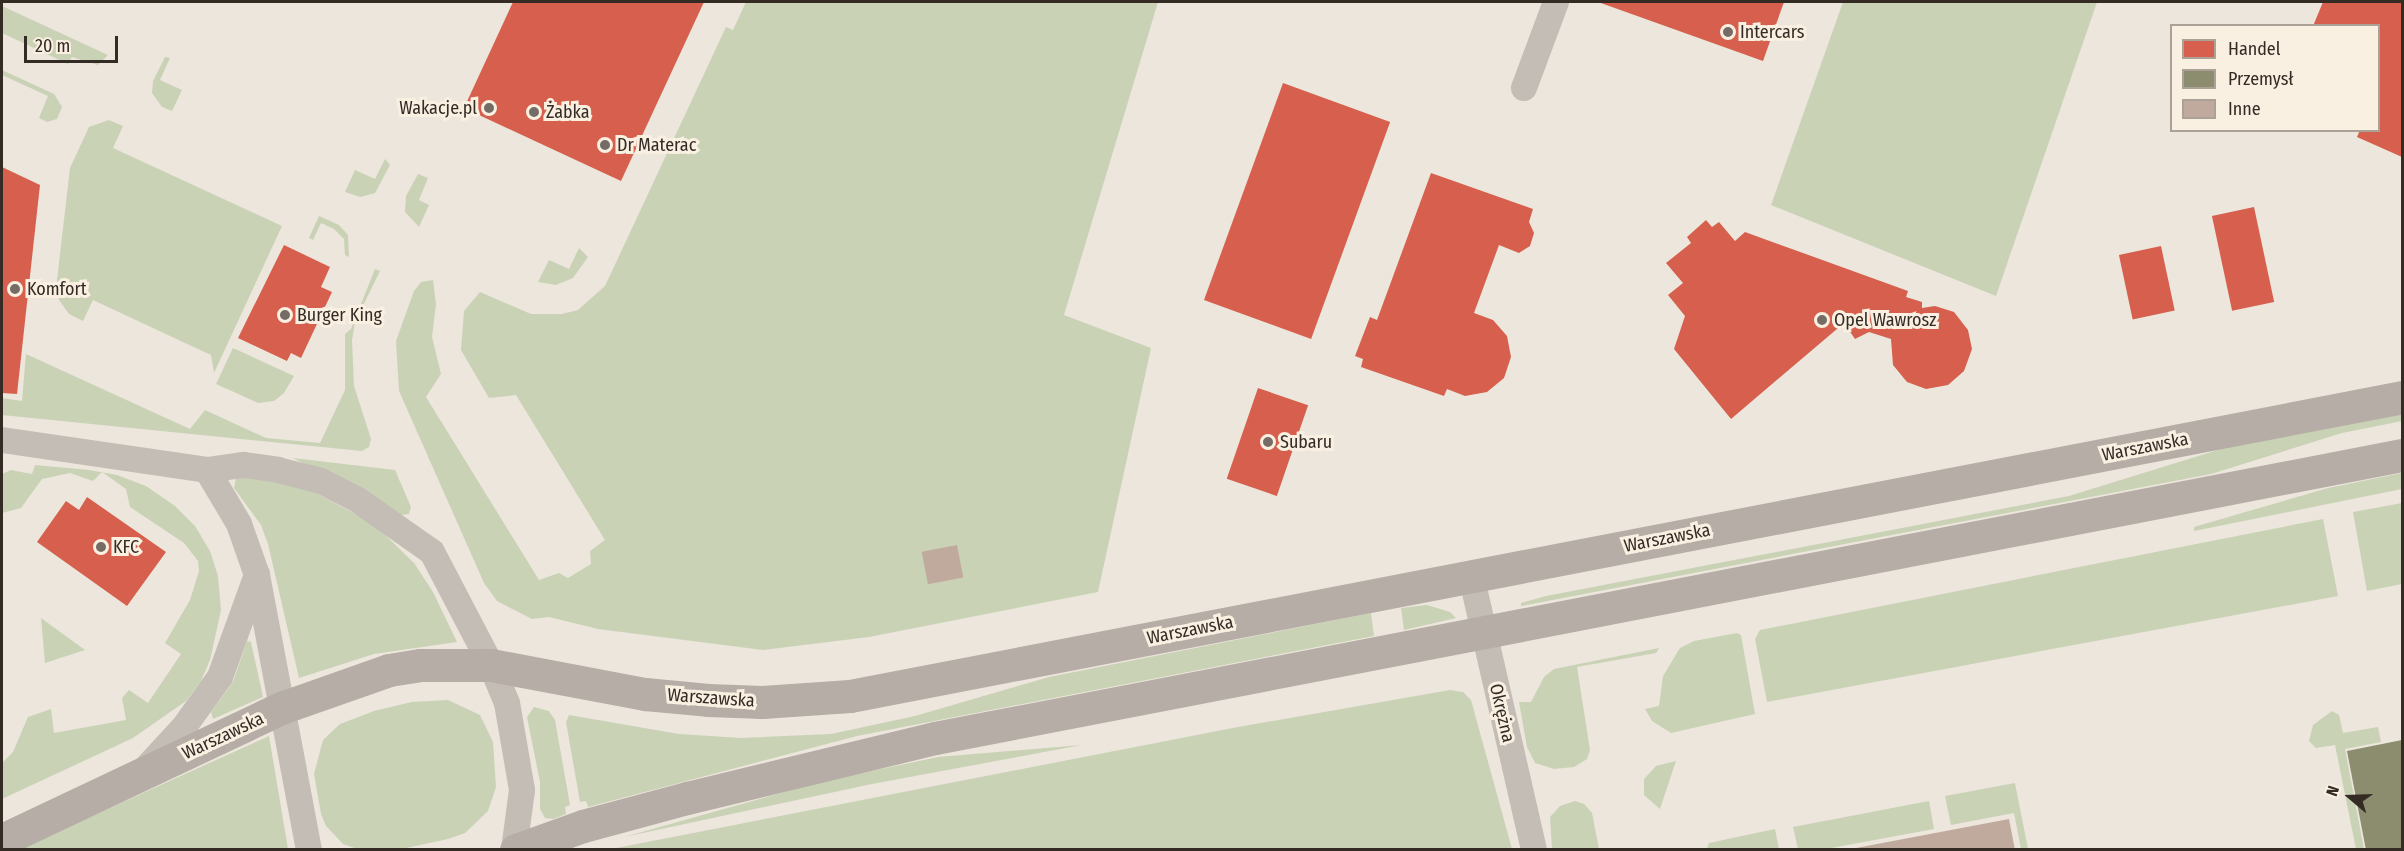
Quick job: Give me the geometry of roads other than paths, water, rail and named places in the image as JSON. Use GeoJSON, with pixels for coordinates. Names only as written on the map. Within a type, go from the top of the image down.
{"type":"FeatureCollection","features":[{"type":"Feature","properties":{"kind":"main road","name":"Warszawska"},"geometry":{"type":"LineString","coordinates":[[2,840],[284,707],[389,670],[420,665],[491,665],[645,693],[708,700],[762,702],[849,696],[2403,397]]}},
{"type":"Feature","properties":{"kind":"main road"},"geometry":{"type":"LineString","coordinates":[[515,849],[583,826],[687,798],[935,738],[2403,455]]}},
{"type":"Feature","properties":{"kind":"street"},"geometry":{"type":"LineString","coordinates":[[1524,88],[1556,2]]}},
{"type":"Feature","properties":{"kind":"street"},"geometry":{"type":"LineString","coordinates":[[2,441],[207,470],[244,465],[278,470],[321,481],[358,500],[432,552],[491,665],[507,703],[519,760],[522,790],[515,849]]}},
{"type":"Feature","properties":{"kind":"street"},"geometry":{"type":"LineString","coordinates":[[207,470],[239,524],[257,574],[284,707],[309,849]]}},
{"type":"Feature","properties":{"kind":"street"},"geometry":{"type":"LineString","coordinates":[[139,776],[184,727],[220,677],[257,574]]}},
{"type":"Feature","properties":{"kind":"street","name":"Okrężna"},"geometry":{"type":"LineString","coordinates":[[1471,575],[1533,849]]}},
{"type":"Feature","properties":{"kind":"place","name":"Intercars"},"geometry":{"type":"Point","coordinates":[1728,32]}},
{"type":"Feature","properties":{"kind":"place","name":"Wakacje.pl"},"geometry":{"type":"Point","coordinates":[489,108]}},
{"type":"Feature","properties":{"kind":"place","name":"Żabka"},"geometry":{"type":"Point","coordinates":[534,112]}},
{"type":"Feature","properties":{"kind":"place","name":"Dr Materac"},"geometry":{"type":"Point","coordinates":[605,145]}},
{"type":"Feature","properties":{"kind":"place","name":"Komfort"},"geometry":{"type":"Point","coordinates":[15,289]}},
{"type":"Feature","properties":{"kind":"place","name":"Burger King"},"geometry":{"type":"Point","coordinates":[285,315]}},
{"type":"Feature","properties":{"kind":"place","name":"Opel Wawrosz"},"geometry":{"type":"Point","coordinates":[1822,320]}},
{"type":"Feature","properties":{"kind":"place","name":"Subaru"},"geometry":{"type":"Point","coordinates":[1268,442]}},
{"type":"Feature","properties":{"kind":"place","name":"KFC"},"geometry":{"type":"Point","coordinates":[101,547]}}]}
